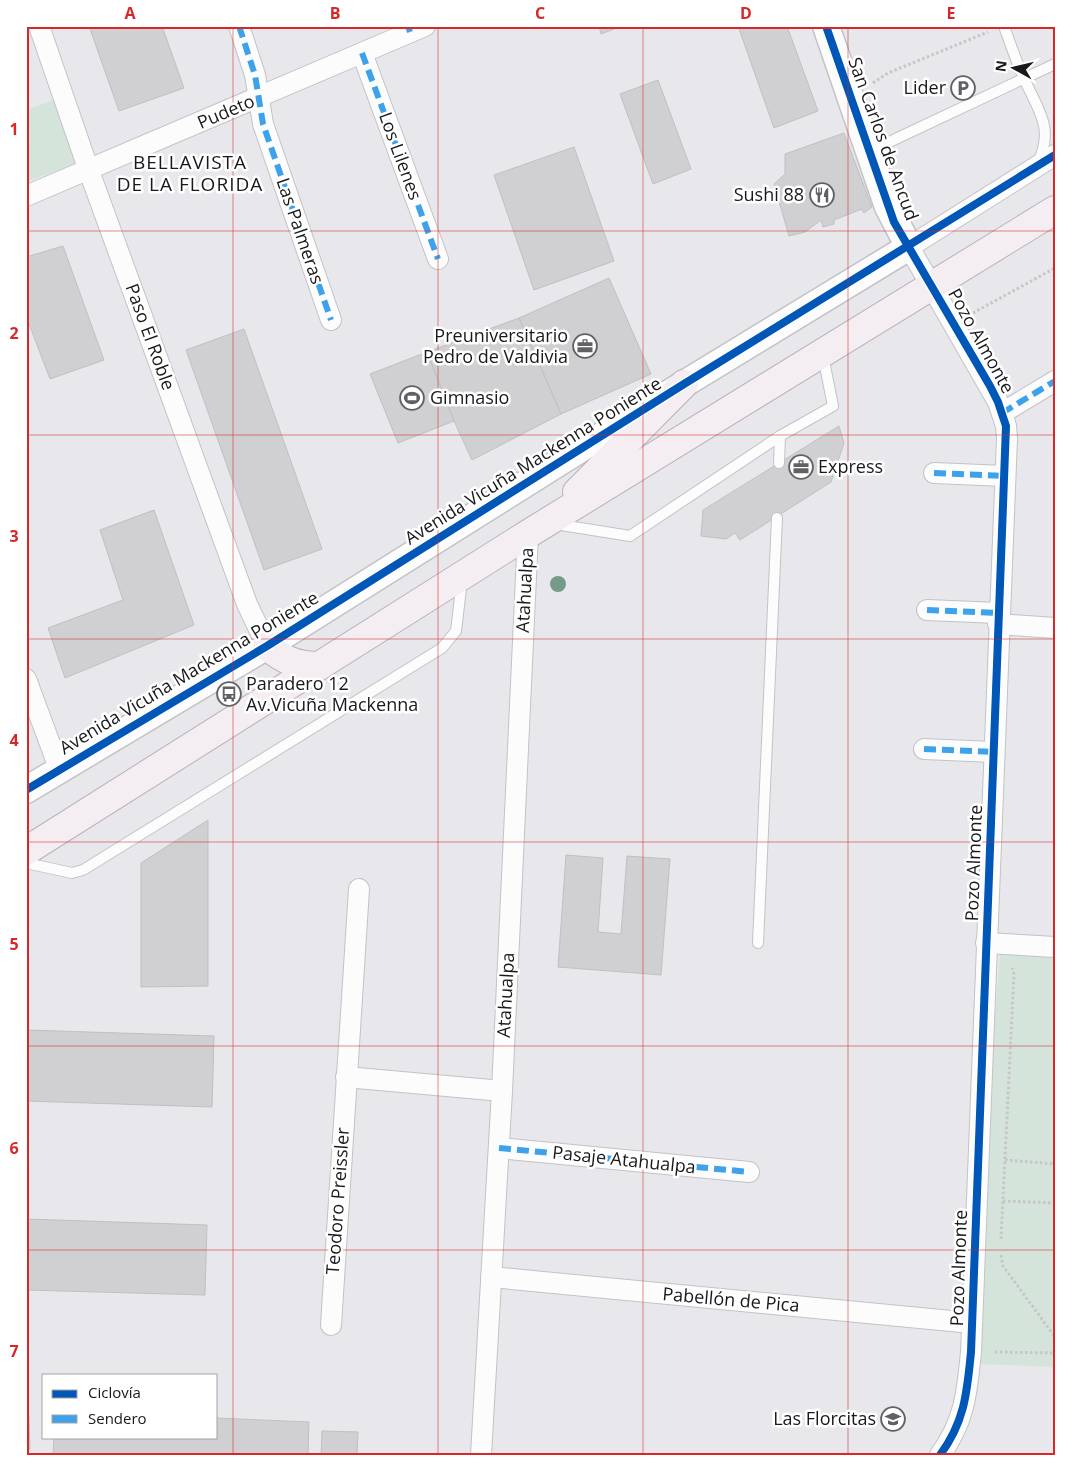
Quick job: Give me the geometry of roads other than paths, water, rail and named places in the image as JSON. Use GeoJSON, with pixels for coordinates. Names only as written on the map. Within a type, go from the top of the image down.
{"type":"FeatureCollection","features":[{"type":"Feature","properties":{"kind":"main road"},"geometry":{"type":"LineString","coordinates":[[26,851],[537,529],[1055,210]]}},
{"type":"Feature","properties":{"kind":"main road"},"geometry":{"type":"LineString","coordinates":[[537,529],[684,384]]}},
{"type":"Feature","properties":{"kind":"main road"},"geometry":{"type":"LineString","coordinates":[[267,646],[287,661],[297,665],[319,666]]}},
{"type":"Feature","properties":{"kind":"street","name":"Paso El Roble"},"geometry":{"type":"LineString","coordinates":[[39,26],[89,171],[247,604],[267,646]]}},
{"type":"Feature","properties":{"kind":"street","name":"Las Palmeras"},"geometry":{"type":"LineString","coordinates":[[239,26],[255,75],[263,124],[330,320]]}},
{"type":"Feature","properties":{"kind":"street","name":"San Carlos de Ancud"},"geometry":{"type":"LineString","coordinates":[[826,26],[888,207],[909,247],[933,285]]}},
{"type":"Feature","properties":{"kind":"street","name":"Pudeto"},"geometry":{"type":"LineString","coordinates":[[26,196],[259,98],[414,28]]}},
{"type":"Feature","properties":{"kind":"street","name":"Los Lilenes"},"geometry":{"type":"LineString","coordinates":[[362,53],[438,259]]}},
{"type":"Feature","properties":{"kind":"street","name":"Avenida Vicuña Mackenna Poniente"},"geometry":{"type":"LineString","coordinates":[[26,790],[267,646],[684,384],[909,247],[1055,155]]}},
{"type":"Feature","properties":{"kind":"street","name":"Pozo Almonte"},"geometry":{"type":"LineString","coordinates":[[933,285],[994,394],[1002,413],[1007,438],[986,943],[972,1352],[963,1412],[957,1429],[940,1455]]}},
{"type":"Feature","properties":{"kind":"street"},"geometry":{"type":"LineString","coordinates":[[1002,413],[1055,382]]}},
{"type":"Feature","properties":{"kind":"street"},"geometry":{"type":"LineString","coordinates":[[934,473],[1005,476]]}},
{"type":"Feature","properties":{"kind":"street","name":"Atahualpa"},"geometry":{"type":"LineString","coordinates":[[480,1455],[537,529]]}},
{"type":"Feature","properties":{"kind":"street"},"geometry":{"type":"LineString","coordinates":[[927,610],[1055,628]]}},
{"type":"Feature","properties":{"kind":"street"},"geometry":{"type":"LineString","coordinates":[[26,679],[60,768]]}},
{"type":"Feature","properties":{"kind":"street"},"geometry":{"type":"LineString","coordinates":[[924,749],[994,752]]}},
{"type":"Feature","properties":{"kind":"street","name":"Teodoro Preissler"},"geometry":{"type":"LineString","coordinates":[[331,1325],[359,889]]}},
{"type":"Feature","properties":{"kind":"street"},"geometry":{"type":"LineString","coordinates":[[986,943],[1055,947]]}},
{"type":"Feature","properties":{"kind":"street"},"geometry":{"type":"LineString","coordinates":[[346,1077],[502,1092]]}},
{"type":"Feature","properties":{"kind":"street","name":"Pasaje Atahualpa"},"geometry":{"type":"LineString","coordinates":[[499,1148],[749,1172]]}},
{"type":"Feature","properties":{"kind":"street","name":"Pabellón de Pica"},"geometry":{"type":"LineString","coordinates":[[491,1277],[972,1323]]}},
{"type":"Feature","properties":{"kind":"lane"},"geometry":{"type":"LineString","coordinates":[[999,28],[1040,107],[1045,129],[1044,144],[1035,168]]}},
{"type":"Feature","properties":{"kind":"lane"},"geometry":{"type":"LineString","coordinates":[[869,152],[1055,64]]}},
{"type":"Feature","properties":{"kind":"lane"},"geometry":{"type":"LineString","coordinates":[[537,529],[630,536],[780,436],[833,406],[822,353]]}},
{"type":"Feature","properties":{"kind":"lane"},"geometry":{"type":"LineString","coordinates":[[778,464],[780,436]]}},
{"type":"Feature","properties":{"kind":"lane"},"geometry":{"type":"LineString","coordinates":[[758,943],[777,518]]}},
{"type":"Feature","properties":{"kind":"lane"},"geometry":{"type":"LineString","coordinates":[[26,863],[72,873],[83,870],[442,648],[456,631],[462,576]]}},
{"type":"Feature","properties":{"kind":"place","name":"Lider"},"geometry":{"type":"Point","coordinates":[963,88]}},
{"type":"Feature","properties":{"kind":"place","name":"Sushi 88"},"geometry":{"type":"Point","coordinates":[822,195]}},
{"type":"Feature","properties":{"kind":"place","name":"Preuniversitario Pedro de Valdivia"},"geometry":{"type":"Point","coordinates":[585,346]}},
{"type":"Feature","properties":{"kind":"place","name":"Gimnasio"},"geometry":{"type":"Point","coordinates":[412,398]}},
{"type":"Feature","properties":{"kind":"place","name":"Express"},"geometry":{"type":"Point","coordinates":[801,467]}},
{"type":"Feature","properties":{"kind":"place","name":"Paradero 12 Av.Vicuña Mackenna"},"geometry":{"type":"Point","coordinates":[229,694]}},
{"type":"Feature","properties":{"kind":"place","name":"Las Florcitas"},"geometry":{"type":"Point","coordinates":[893,1419]}},
{"type":"Feature","properties":{"kind":"district","name":"BELLAVISTA DE LA FLORIDA"},"geometry":{"type":"Point","coordinates":[190,173]}}]}
